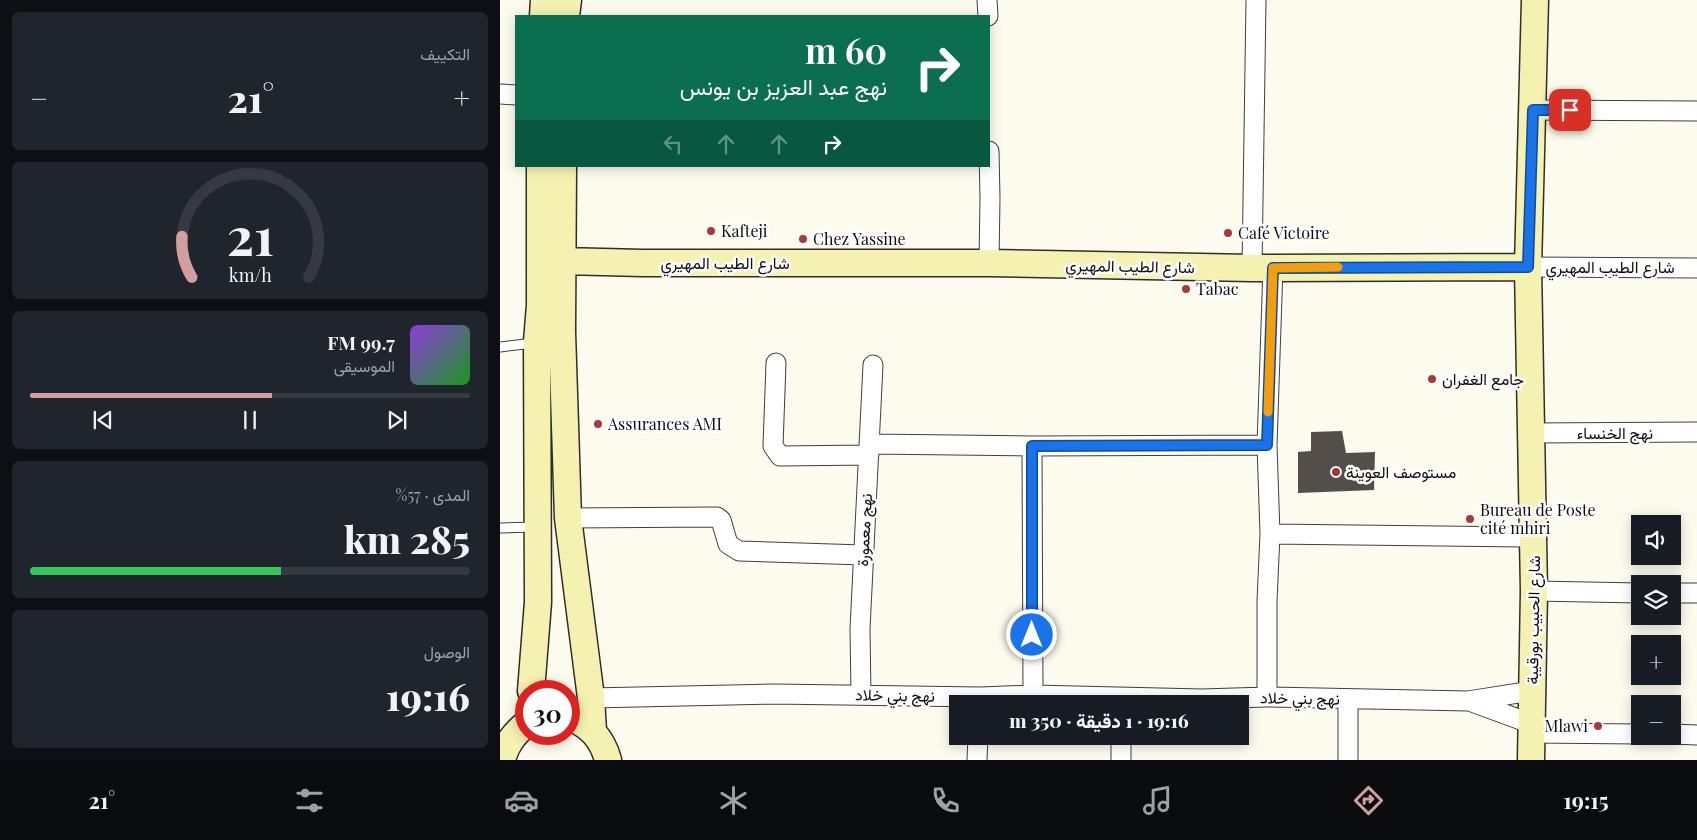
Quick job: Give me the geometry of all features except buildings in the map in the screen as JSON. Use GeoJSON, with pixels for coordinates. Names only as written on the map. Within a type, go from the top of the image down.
{"type":"FeatureCollection","features":[{"type":"Feature","properties":{"kind":"street"},"geometry":{"type":"LineString","coordinates":[[543,15],[544,0]]}},
{"type":"Feature","properties":{"kind":"street"},"geometry":{"type":"LineString","coordinates":[[566,15],[568,0]]}},
{"type":"Feature","properties":{"kind":"street"},"geometry":{"type":"LineString","coordinates":[[577,15],[580,0]]}},
{"type":"Feature","properties":{"kind":"street"},"geometry":{"type":"LineString","coordinates":[[988,0],[988,15]]}},
{"type":"Feature","properties":{"kind":"street"},"geometry":{"type":"LineString","coordinates":[[1256,0],[1267,485],[1270,534],[1267,601],[1267,697]]}},
{"type":"Feature","properties":{"kind":"street","name":"شارع الحبيب بورقيبة"},"geometry":{"type":"LineString","coordinates":[[1530,760],[1534,591],[1528,267],[1536,0]]}},
{"type":"Feature","properties":{"kind":"street"},"geometry":{"type":"LineString","coordinates":[[500,94],[515,95]]}},
{"type":"Feature","properties":{"kind":"street"},"geometry":{"type":"LineString","coordinates":[[1533,110],[1697,111]]}},
{"type":"Feature","properties":{"kind":"street"},"geometry":{"type":"LineString","coordinates":[[532,680],[538,602],[537,342],[540,305],[540,167]]}},
{"type":"Feature","properties":{"kind":"street"},"geometry":{"type":"LineString","coordinates":[[562,167],[562,332],[568,518],[591,698],[604,750]]}},
{"type":"Feature","properties":{"kind":"street"},"geometry":{"type":"LineString","coordinates":[[989,167],[989,263]]}},
{"type":"Feature","properties":{"kind":"street","name":"شارع الطيب المهيري"},"geometry":{"type":"LineString","coordinates":[[562,260],[643,263],[989,263],[1262,268],[1697,268]]}},
{"type":"Feature","properties":{"kind":"street"},"geometry":{"type":"LineString","coordinates":[[776,363],[773,446],[780,456],[869,450],[1032,446],[1267,445]]}},
{"type":"Feature","properties":{"kind":"street","name":"نهج معمورة"},"geometry":{"type":"LineString","coordinates":[[861,695],[862,555],[873,366]]}},
{"type":"Feature","properties":{"kind":"street","name":"نهج الخنساء"},"geometry":{"type":"LineString","coordinates":[[1532,433],[1697,432]]}},
{"type":"Feature","properties":{"kind":"street"},"geometry":{"type":"LineString","coordinates":[[1032,446],[1032,695]]}},
{"type":"Feature","properties":{"kind":"street"},"geometry":{"type":"LineString","coordinates":[[568,518],[717,517],[721,520],[728,544],[739,551],[862,555]]}},
{"type":"Feature","properties":{"kind":"street"},"geometry":{"type":"LineString","coordinates":[[1270,534],[1533,537]]}},
{"type":"Feature","properties":{"kind":"street"},"geometry":{"type":"LineString","coordinates":[[1534,591],[1631,593]]}},
{"type":"Feature","properties":{"kind":"street"},"geometry":{"type":"LineString","coordinates":[[1681,593],[1697,593]]}},
{"type":"Feature","properties":{"kind":"street","name":"نهج بني خلاد"},"geometry":{"type":"LineString","coordinates":[[1249,697],[1468,701],[1532,691]]}},
{"type":"Feature","properties":{"kind":"street","name":"نهج بني خلاد"},"geometry":{"type":"LineString","coordinates":[[591,698],[774,694],[949,699]]}},
{"type":"Feature","properties":{"kind":"street"},"geometry":{"type":"LineString","coordinates":[[1348,699],[1348,760]]}},
{"type":"Feature","properties":{"kind":"street","name":"نهج بني خلاد"},"geometry":{"type":"LineString","coordinates":[[1468,701],[1532,728],[1631,734]]}},
{"type":"Feature","properties":{"kind":"street"},"geometry":{"type":"LineString","coordinates":[[580,722],[604,750]]}},
{"type":"Feature","properties":{"kind":"street"},"geometry":{"type":"LineString","coordinates":[[502,760],[505,748],[515,732]]}},
{"type":"Feature","properties":{"kind":"street"},"geometry":{"type":"LineString","coordinates":[[1681,734],[1697,735]]}},
{"type":"Feature","properties":{"kind":"street"},"geometry":{"type":"LineString","coordinates":[[977,760],[978,745]]}},
{"type":"Feature","properties":{"kind":"street"},"geometry":{"type":"LineString","coordinates":[[1120,760],[1121,745]]}},
{"type":"Feature","properties":{"kind":"lane"},"geometry":{"type":"LineString","coordinates":[[500,347],[537,342]]}},
{"type":"Feature","properties":{"kind":"lane"},"geometry":{"type":"LineString","coordinates":[[500,528],[538,527]]}},
{"type":"Feature","properties":{"kind":"slow traffic"},"geometry":{"type":"LineString","coordinates":[[1268,412],[1273,268],[1338,267]]}},
{"type":"Feature","properties":{"kind":"place","name":"Kafteji"},"geometry":{"type":"Point","coordinates":[711,231]}},
{"type":"Feature","properties":{"kind":"place","name":"Café Victoire"},"geometry":{"type":"Point","coordinates":[1228,233]}},
{"type":"Feature","properties":{"kind":"place","name":"Chez Yassine"},"geometry":{"type":"Point","coordinates":[803,239]}},
{"type":"Feature","properties":{"kind":"place","name":"Tabac"},"geometry":{"type":"Point","coordinates":[1186,289]}},
{"type":"Feature","properties":{"kind":"place","name":"جامع الغفران"},"geometry":{"type":"Point","coordinates":[1432,379]}},
{"type":"Feature","properties":{"kind":"place","name":"Assurances AMI"},"geometry":{"type":"Point","coordinates":[598,424]}},
{"type":"Feature","properties":{"kind":"place","name":"مستوصف العوينة"},"geometry":{"type":"Point","coordinates":[1336,472]}},
{"type":"Feature","properties":{"kind":"place","name":"Bureau de Poste cité mhiri"},"geometry":{"type":"Point","coordinates":[1470,519]}},
{"type":"Feature","properties":{"kind":"place","name":"Mlawi"},"geometry":{"type":"Point","coordinates":[1598,726]}},
{"type":"Feature","properties":{"kind":"route"},"geometry":{"type":"LineString","coordinates":[[1032,635],[1032,446],[1267,445],[1273,268],[1528,267],[1533,110],[1570,110]]}}]}
